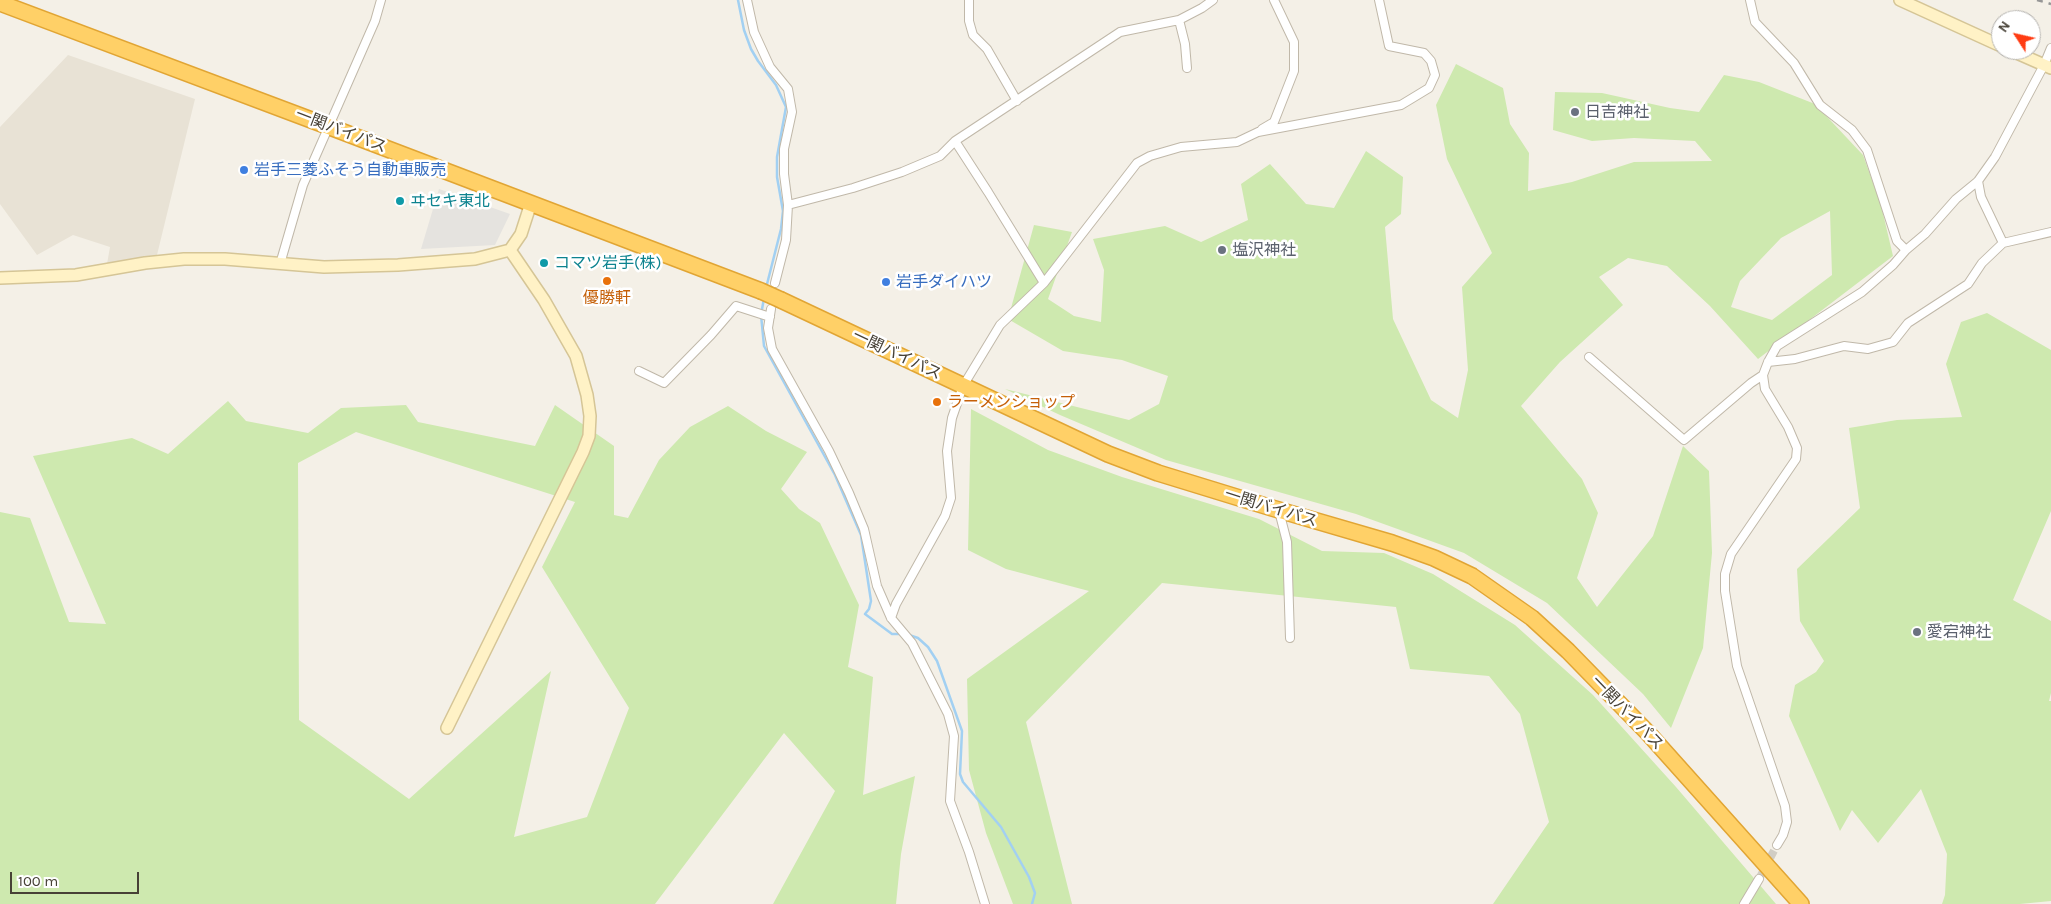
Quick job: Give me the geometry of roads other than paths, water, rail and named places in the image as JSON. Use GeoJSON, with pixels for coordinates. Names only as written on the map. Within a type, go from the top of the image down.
{"type":"FeatureCollection","features":[{"type":"Feature","properties":{"kind":"highway","name":"一関バイパス"},"geometry":{"type":"LineString","coordinates":[[0,3],[531,203],[761,292],[774,309],[963,386],[1108,454],[1158,473],[1392,543],[1434,558],[1472,576],[1532,618],[1568,651],[1648,733],[1801,904]]}},
{"type":"Feature","properties":{"kind":"street"},"geometry":{"type":"LineString","coordinates":[[280,264],[304,184],[330,127],[381,0]]}},
{"type":"Feature","properties":{"kind":"street"},"geometry":{"type":"LineString","coordinates":[[747,0],[754,32],[770,67],[788,89],[792,112],[784,149],[784,174],[788,205],[786,240],[775,283]]}},
{"type":"Feature","properties":{"kind":"street"},"geometry":{"type":"LineString","coordinates":[[969,0],[969,21],[973,35],[987,49],[1016,100]]}},
{"type":"Feature","properties":{"kind":"street"},"geometry":{"type":"LineString","coordinates":[[788,205],[853,188],[902,172],[940,156],[955,141],[1120,32],[1179,20],[1213,0]]}},
{"type":"Feature","properties":{"kind":"street"},"geometry":{"type":"LineString","coordinates":[[891,618],[896,604],[945,516],[951,498],[947,452],[952,418],[963,386],[1000,325],[1044,283],[1137,163],[1150,156],[1181,147],[1237,142],[1274,122],[1294,72],[1294,42],[1274,0]]}},
{"type":"Feature","properties":{"kind":"street"},"geometry":{"type":"LineString","coordinates":[[1258,132],[1401,105],[1429,88],[1435,75],[1431,61],[1424,53],[1389,46],[1379,0]]}},
{"type":"Feature","properties":{"kind":"street"},"geometry":{"type":"LineString","coordinates":[[1750,0],[1755,22],[1794,63],[1820,105],[1852,130],[1868,150],[1898,241],[1906,250]]}},
{"type":"Feature","properties":{"kind":"street"},"geometry":{"type":"LineString","coordinates":[[1900,0],[1991,41]]}},
{"type":"Feature","properties":{"kind":"street"},"geometry":{"type":"LineString","coordinates":[[1179,20],[1185,44],[1187,68]]}},
{"type":"Feature","properties":{"kind":"street"},"geometry":{"type":"LineString","coordinates":[[1777,845],[1783,835],[1787,822],[1785,806],[1737,666],[1724,590],[1725,574],[1731,554],[1796,459],[1797,448],[1788,427],[1765,389],[1763,375],[1777,346],[1862,292],[1893,265],[1956,200],[1978,181],[1995,157],[2047,67],[2051,48]]}},
{"type":"Feature","properties":{"kind":"street"},"geometry":{"type":"LineString","coordinates":[[2032,60],[2047,67]]}},
{"type":"Feature","properties":{"kind":"street"},"geometry":{"type":"LineString","coordinates":[[955,141],[1044,283]]}},
{"type":"Feature","properties":{"kind":"street"},"geometry":{"type":"LineString","coordinates":[[1978,181],[1981,198],[2002,244]]}},
{"type":"Feature","properties":{"kind":"street"},"geometry":{"type":"LineString","coordinates":[[0,278],[76,275],[184,258],[225,259],[324,268],[398,265],[476,258],[510,250],[521,234],[531,203]]}},
{"type":"Feature","properties":{"kind":"street"},"geometry":{"type":"LineString","coordinates":[[1768,362],[1795,359],[1844,346],[1868,349],[1893,342],[1908,323],[1968,284],[1982,263],[2002,244],[2050,234]]}},
{"type":"Feature","properties":{"kind":"street"},"geometry":{"type":"LineString","coordinates":[[447,728],[583,452],[589,436],[590,416],[587,395],[576,356],[544,300],[510,250]]}},
{"type":"Feature","properties":{"kind":"street"},"geometry":{"type":"LineString","coordinates":[[639,371],[664,383],[711,335],[736,306],[774,309],[768,328],[772,349],[825,443],[849,493],[864,529],[877,586],[891,618],[910,640],[932,680],[950,722],[954,736],[950,801],[970,852],[985,904]]}},
{"type":"Feature","properties":{"kind":"street"},"geometry":{"type":"LineString","coordinates":[[1589,356],[1684,440],[1763,375]]}},
{"type":"Feature","properties":{"kind":"street"},"geometry":{"type":"LineString","coordinates":[[1279,510],[1287,542],[1290,638]]}},
{"type":"Feature","properties":{"kind":"street"},"geometry":{"type":"LineString","coordinates":[[1744,904],[1759,879]]}},
{"type":"Feature","properties":{"kind":"waterway"},"geometry":{"type":"LineString","coordinates":[[738,0],[744,30],[751,49],[776,85],[786,107],[777,157],[777,177],[783,211],[781,229],[766,288]]}},
{"type":"Feature","properties":{"kind":"waterway"},"geometry":{"type":"LineString","coordinates":[[764,298],[761,315],[764,346],[835,475],[861,535],[871,601],[869,609],[865,614],[892,634],[903,634]]}},
{"type":"Feature","properties":{"kind":"waterway"},"geometry":{"type":"LineString","coordinates":[[909,635],[918,638],[928,647],[937,661],[962,731],[960,774],[963,782],[1001,827],[1029,877],[1035,893],[1032,904]]}},
{"type":"Feature","properties":{"kind":"tunnel"},"geometry":{"type":"LineString","coordinates":[[1759,879],[1777,845]]}},
{"type":"Feature","properties":{"kind":"railway"},"geometry":{"type":"LineString","coordinates":[[2037,0],[2051,4]]}},
{"type":"Feature","properties":{"kind":"place","name":"日吉神社"},"geometry":{"type":"Point","coordinates":[1575,112]}},
{"type":"Feature","properties":{"kind":"place","name":"岩手三菱ふそう自動車販売"},"geometry":{"type":"Point","coordinates":[244,170]}},
{"type":"Feature","properties":{"kind":"place","name":"ヰセキ東北"},"geometry":{"type":"Point","coordinates":[400,201]}},
{"type":"Feature","properties":{"kind":"place","name":"塩沢神社"},"geometry":{"type":"Point","coordinates":[1222,250]}},
{"type":"Feature","properties":{"kind":"place","name":"コマツ岩手(株)"},"geometry":{"type":"Point","coordinates":[544,263]}},
{"type":"Feature","properties":{"kind":"place","name":"優勝軒"},"geometry":{"type":"Point","coordinates":[607,281]}},
{"type":"Feature","properties":{"kind":"place","name":"岩手ダイハツ"},"geometry":{"type":"Point","coordinates":[886,282]}},
{"type":"Feature","properties":{"kind":"place","name":"ラーメンショップ"},"geometry":{"type":"Point","coordinates":[937,402]}},
{"type":"Feature","properties":{"kind":"place","name":"愛宕神社"},"geometry":{"type":"Point","coordinates":[1917,632]}}]}
